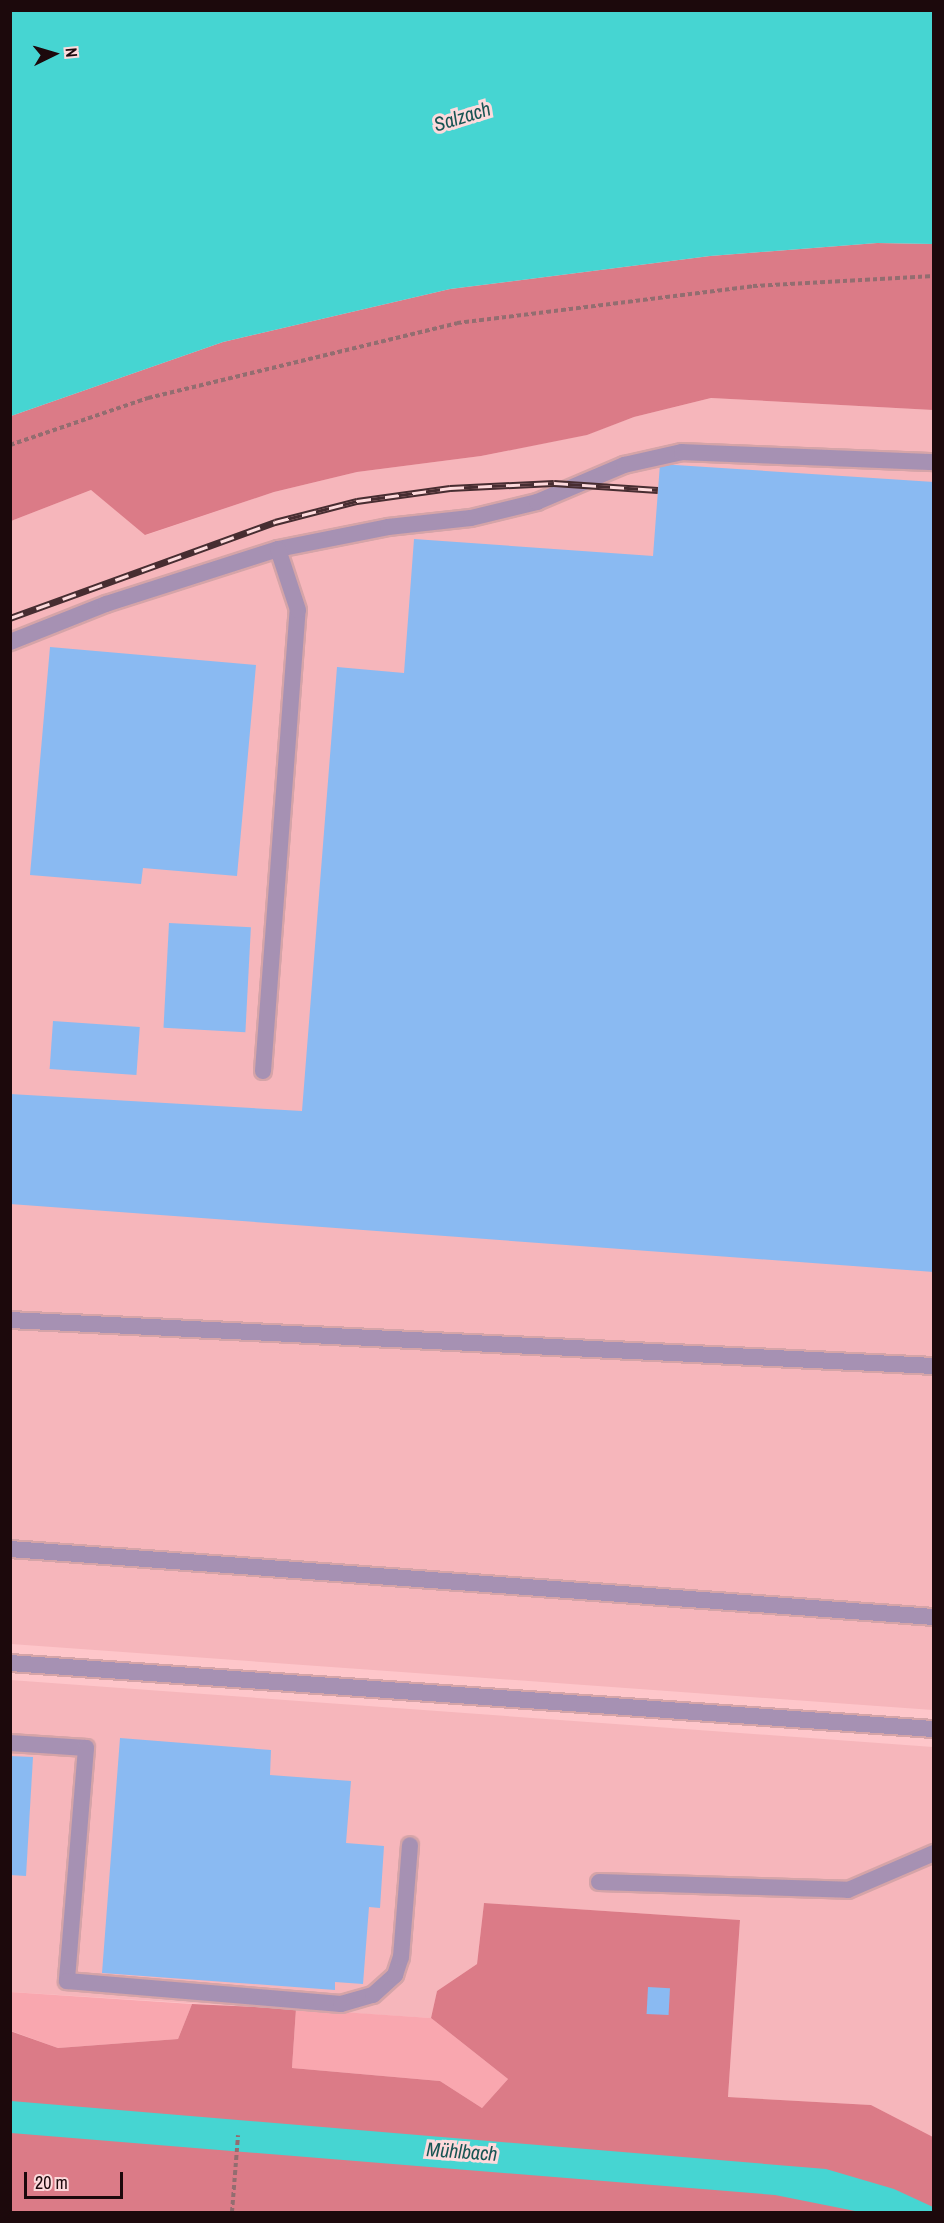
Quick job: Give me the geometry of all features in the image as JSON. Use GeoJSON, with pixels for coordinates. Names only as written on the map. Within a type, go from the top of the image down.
{"type":"FeatureCollection","features":[{"type":"Feature","properties":{"kind":"lane"},"geometry":{"type":"LineString","coordinates":[[10,642],[106,604],[278,549],[504,510],[537,502],[624,465],[682,452],[933,462]]}},
{"type":"Feature","properties":{"kind":"lane"},"geometry":{"type":"LineString","coordinates":[[263,1071],[298,610],[278,549]]}},
{"type":"Feature","properties":{"kind":"lane"},"geometry":{"type":"LineString","coordinates":[[10,1320],[933,1366]]}},
{"type":"Feature","properties":{"kind":"lane"},"geometry":{"type":"LineString","coordinates":[[10,1549],[933,1617]]}},
{"type":"Feature","properties":{"kind":"lane"},"geometry":{"type":"LineString","coordinates":[[10,1663],[933,1729]]}},
{"type":"Feature","properties":{"kind":"lane"},"geometry":{"type":"LineString","coordinates":[[10,1743],[86,1748],[67,1981],[341,2004],[373,1995],[394,1975],[401,1957],[410,1845]]}},
{"type":"Feature","properties":{"kind":"lane"},"geometry":{"type":"LineString","coordinates":[[599,1882],[848,1890],[933,1853]]}},
{"type":"Feature","properties":{"kind":"path"},"geometry":{"type":"LineString","coordinates":[[10,445],[148,398],[457,323],[753,286],[933,276]]}},
{"type":"Feature","properties":{"kind":"path"},"geometry":{"type":"LineString","coordinates":[[232,2212],[238,2135]]}},
{"type":"Feature","properties":{"kind":"shaded area"},"geometry":{"type":"Polygon","coordinates":[[[877,243],[933,244],[933,410],[711,398],[634,417],[587,435],[481,456],[357,472],[274,492],[145,535],[91,490],[11,521],[11,416],[223,342],[450,289],[710,256],[877,243]]]}},
{"type":"Feature","properties":{"kind":"shaded area"},"geometry":{"type":"Polygon","coordinates":[[[711,398],[933,410],[933,1710],[11,1644],[11,521],[91,490],[146,535],[274,492],[357,472],[481,456],[586,435],[634,417],[711,398]]]}},
{"type":"Feature","properties":{"kind":"shaded area"},"geometry":{"type":"Polygon","coordinates":[[[10,1680],[933,1747],[933,2137],[871,2105],[728,2097],[740,1920],[484,1903],[477,1964],[437,1991],[431,2018],[11,1992],[10,1680]]]}},
{"type":"Feature","properties":{"kind":"shaded area"},"geometry":{"type":"Polygon","coordinates":[[[484,1903],[740,1920],[728,2097],[871,2105],[933,2137],[933,2212],[11,2212],[10,2031],[58,2048],[178,2039],[192,2004],[296,2009],[292,2068],[440,2081],[482,2108],[508,2079],[431,2018],[437,1991],[477,1964],[484,1903]]]}},
{"type":"Feature","properties":{"kind":"shaded area"},"geometry":{"type":"Polygon","coordinates":[[[10,1992],[192,2004],[178,2039],[58,2048],[11,2031],[10,1992]]]}},
{"type":"Feature","properties":{"kind":"shaded area"},"geometry":{"type":"Polygon","coordinates":[[[296,2009],[431,2018],[508,2079],[482,2108],[440,2081],[292,2068],[296,2009]]]}},
{"type":"Feature","properties":{"kind":"water","name":"Salzach"},"geometry":{"type":"Polygon","coordinates":[[[10,11],[933,11],[933,244],[877,243],[710,256],[450,289],[223,342],[11,416],[10,11]]]}},
{"type":"Feature","properties":{"kind":"water","name":"Mühlbach"},"geometry":{"type":"Polygon","coordinates":[[[11,2101],[826,2169],[894,2189],[933,2207],[933,2212],[860,2212],[775,2195],[11,2133],[11,2101]]]}},
{"type":"Feature","properties":{"kind":"building"},"geometry":{"type":"Polygon","coordinates":[[[660,464],[934,482],[934,1272],[10,1204],[10,1094],[302,1111],[337,667],[404,673],[414,539],[653,556],[660,464]]]}},
{"type":"Feature","properties":{"kind":"building"},"geometry":{"type":"Polygon","coordinates":[[[50,647],[256,665],[237,876],[143,868],[141,884],[30,875],[50,647]]]}},
{"type":"Feature","properties":{"kind":"building"},"geometry":{"type":"Polygon","coordinates":[[[169,923],[251,927],[245,1032],[164,1028],[169,923]]]}},
{"type":"Feature","properties":{"kind":"building"},"geometry":{"type":"Polygon","coordinates":[[[53,1021],[140,1027],[136,1075],[50,1069],[53,1021]]]}},
{"type":"Feature","properties":{"kind":"building"},"geometry":{"type":"Polygon","coordinates":[[[120,1738],[271,1750],[270,1775],[351,1781],[346,1843],[384,1846],[380,1908],[369,1907],[363,1984],[335,1982],[335,1990],[102,1973],[120,1738]]]}},
{"type":"Feature","properties":{"kind":"building"},"geometry":{"type":"Polygon","coordinates":[[[10,1756],[33,1757],[26,1876],[10,1875],[10,1756]]]}},
{"type":"Feature","properties":{"kind":"building"},"geometry":{"type":"Polygon","coordinates":[[[648,1987],[670,1988],[669,2015],[647,2014],[648,1987]]]}},
{"type":"Feature","properties":{"kind":"railway"},"geometry":{"type":"LineString","coordinates":[[10,618],[275,522],[357,501],[450,488],[554,483],[658,490]]}}]}
